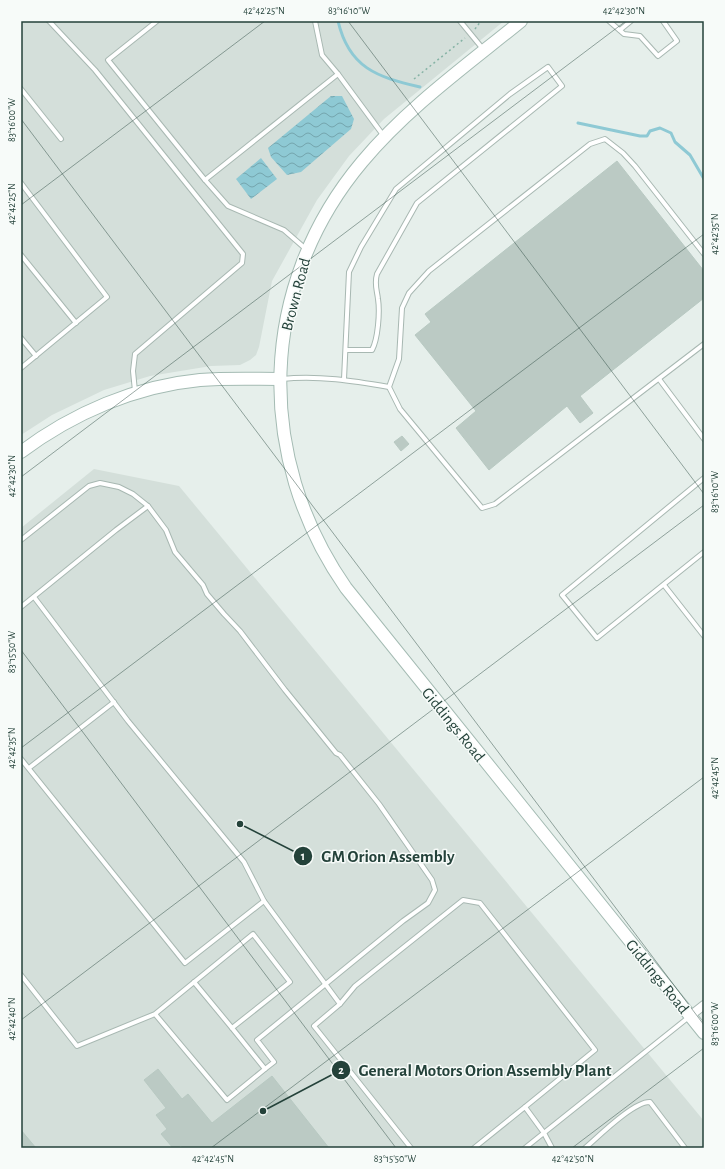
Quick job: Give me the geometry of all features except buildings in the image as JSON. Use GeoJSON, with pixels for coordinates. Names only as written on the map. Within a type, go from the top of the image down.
{"type":"FeatureCollection","features":[{"type":"Feature","properties":{"kind":"main road","name":"Brown Road"},"geometry":{"type":"LineString","coordinates":[[280,379],[281,352],[292,291],[307,250],[328,209],[343,186],[385,137],[410,113],[521,21]]}},
{"type":"Feature","properties":{"kind":"main road"},"geometry":{"type":"LineString","coordinates":[[21,452],[73,418],[111,402],[170,384],[201,380],[280,379]]}},
{"type":"Feature","properties":{"kind":"main road","name":"Giddings Road"},"geometry":{"type":"LineString","coordinates":[[280,379],[283,433],[293,479],[309,524],[333,569],[381,633],[704,1034]]}},
{"type":"Feature","properties":{"kind":"street"},"geometry":{"type":"LineString","coordinates":[[690,1016],[704,1005]]}},
{"type":"Feature","properties":{"kind":"lane"},"geometry":{"type":"LineString","coordinates":[[49,21],[95,70],[243,254],[242,263],[135,354],[133,371],[135,394]]}},
{"type":"Feature","properties":{"kind":"lane"},"geometry":{"type":"LineString","coordinates":[[157,21],[108,60],[205,180],[228,206],[284,230],[307,250]]}},
{"type":"Feature","properties":{"kind":"lane"},"geometry":{"type":"LineString","coordinates":[[315,21],[322,55],[385,137]]}},
{"type":"Feature","properties":{"kind":"lane"},"geometry":{"type":"LineString","coordinates":[[460,21],[484,51]]}},
{"type":"Feature","properties":{"kind":"lane"},"geometry":{"type":"LineString","coordinates":[[609,21],[624,34],[640,36],[658,56],[678,41],[663,21]]}},
{"type":"Feature","properties":{"kind":"lane"},"geometry":{"type":"LineString","coordinates":[[620,30],[631,21]]}},
{"type":"Feature","properties":{"kind":"lane"},"geometry":{"type":"LineString","coordinates":[[344,379],[349,272],[361,247],[396,189],[510,94],[548,67],[562,86],[417,203],[377,274],[375,282],[378,301],[376,343],[372,350],[346,350]]}},
{"type":"Feature","properties":{"kind":"lane"},"geometry":{"type":"LineString","coordinates":[[205,180],[338,74]]}},
{"type":"Feature","properties":{"kind":"lane"},"geometry":{"type":"LineString","coordinates":[[21,89],[61,139]]}},
{"type":"Feature","properties":{"kind":"lane"},"geometry":{"type":"LineString","coordinates":[[704,254],[623,153],[605,139],[590,144],[429,271],[409,293],[402,308],[398,359],[389,387],[400,409],[482,508],[495,504],[704,344]]}},
{"type":"Feature","properties":{"kind":"lane"},"geometry":{"type":"LineString","coordinates":[[21,183],[107,297],[21,368]]}},
{"type":"Feature","properties":{"kind":"lane"},"geometry":{"type":"LineString","coordinates":[[21,255],[76,323]]}},
{"type":"Feature","properties":{"kind":"lane"},"geometry":{"type":"LineString","coordinates":[[21,338],[36,356]]}},
{"type":"Feature","properties":{"kind":"lane"},"geometry":{"type":"LineString","coordinates":[[280,379],[296,377],[344,379],[389,387]]}},
{"type":"Feature","properties":{"kind":"lane"},"geometry":{"type":"LineString","coordinates":[[658,379],[704,439]]}},
{"type":"Feature","properties":{"kind":"lane"},"geometry":{"type":"LineString","coordinates":[[704,478],[562,595],[597,638],[704,552]]}},
{"type":"Feature","properties":{"kind":"lane"},"geometry":{"type":"LineString","coordinates":[[21,540],[89,486],[100,483],[119,486],[133,494],[148,506],[166,530],[175,552],[203,585],[207,594],[240,631],[317,731],[336,753],[340,755],[379,804],[432,880],[435,890],[428,903],[257,1040],[274,1062],[227,1100],[155,1014]]}},
{"type":"Feature","properties":{"kind":"lane"},"geometry":{"type":"LineString","coordinates":[[21,607],[148,506]]}},
{"type":"Feature","properties":{"kind":"lane"},"geometry":{"type":"LineString","coordinates":[[664,585],[704,636]]}},
{"type":"Feature","properties":{"kind":"lane"},"geometry":{"type":"LineString","coordinates":[[34,597],[114,702],[244,862],[264,902],[340,1004]]}},
{"type":"Feature","properties":{"kind":"lane"},"geometry":{"type":"LineString","coordinates":[[29,768],[114,702]]}},
{"type":"Feature","properties":{"kind":"lane"},"geometry":{"type":"LineString","coordinates":[[21,759],[185,963],[264,902]]}},
{"type":"Feature","properties":{"kind":"lane"},"geometry":{"type":"LineString","coordinates":[[411,1148],[314,1026],[340,1004],[355,986],[463,900],[480,903],[595,1050],[474,1148]]}},
{"type":"Feature","properties":{"kind":"lane"},"geometry":{"type":"LineString","coordinates":[[21,975],[77,1046],[155,1014],[253,934],[290,982],[232,1028]]}},
{"type":"Feature","properties":{"kind":"lane"},"geometry":{"type":"LineString","coordinates":[[194,982],[265,1069]]}},
{"type":"Feature","properties":{"kind":"lane"},"geometry":{"type":"LineString","coordinates":[[525,1148],[690,1016]]}},
{"type":"Feature","properties":{"kind":"lane"},"geometry":{"type":"LineString","coordinates":[[585,1148],[635,1107],[644,1102],[650,1102],[685,1148]]}},
{"type":"Feature","properties":{"kind":"lane"},"geometry":{"type":"LineString","coordinates":[[525,1108],[544,1133],[552,1148]]}},
{"type":"Feature","properties":{"kind":"path"},"geometry":{"type":"LineString","coordinates":[[414,79],[476,28],[481,21]]}},
{"type":"Feature","properties":{"kind":"shaded area"},"geometry":{"type":"Polygon","coordinates":[[[21,21],[504,21],[384,119],[349,156],[317,200],[272,281],[259,347],[256,355],[240,365],[211,366],[150,376],[104,390],[52,415],[21,435],[21,21]]]}},
{"type":"Feature","properties":{"kind":"shaded area"},"geometry":{"type":"Polygon","coordinates":[[[94,469],[179,486],[704,1121],[704,1148],[21,1148],[21,528],[94,469]]]}},
{"type":"Feature","properties":{"kind":"water"},"geometry":{"type":"Polygon","coordinates":[[[331,96],[342,96],[354,119],[351,129],[301,172],[287,175],[271,157],[268,148],[331,96]]]}},
{"type":"Feature","properties":{"kind":"water"},"geometry":{"type":"Polygon","coordinates":[[[261,158],[277,179],[251,199],[236,179],[261,158]]]}},
{"type":"Feature","properties":{"kind":"waterway"},"geometry":{"type":"LineString","coordinates":[[338,21],[349,50],[357,60],[378,74],[420,87]]}},
{"type":"Feature","properties":{"kind":"waterway"},"geometry":{"type":"LineString","coordinates":[[578,123],[640,136],[647,136],[650,131],[660,128],[671,133],[675,142],[690,155],[704,179]]}},
{"type":"Feature","properties":{"kind":"place","name":"GM Orion Assembly"},"geometry":{"type":"Point","coordinates":[240,824]}},
{"type":"Feature","properties":{"kind":"place","name":"General Motors Orion Assembly Plant"},"geometry":{"type":"Point","coordinates":[263,1111]}}]}
